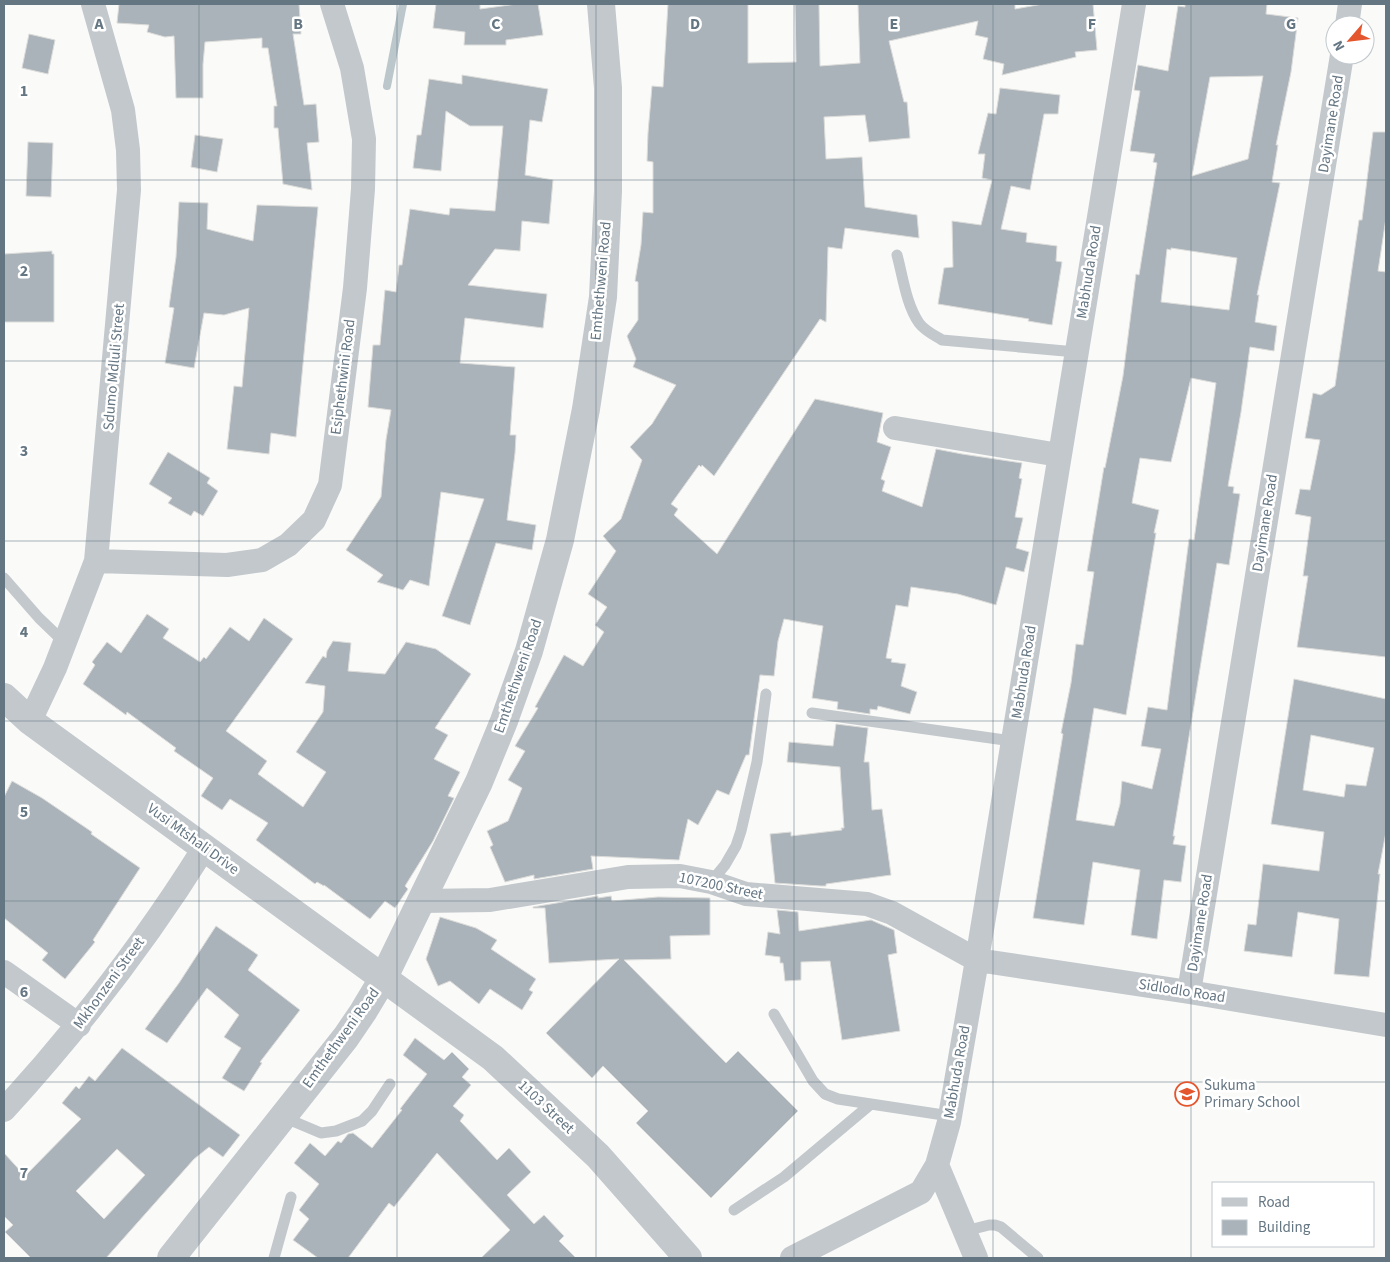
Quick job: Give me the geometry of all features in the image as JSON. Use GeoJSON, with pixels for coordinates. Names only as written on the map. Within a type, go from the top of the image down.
{"type":"FeatureCollection","features":[{"type":"Feature","properties":{"kind":"street","name":"Sdumo Mdluli Street"},"geometry":{"type":"LineString","coordinates":[[30,720],[65,643],[96,561],[129,190],[128,150],[123,110],[93,4]]}},
{"type":"Feature","properties":{"kind":"street","name":"Esiphethwini Road"},"geometry":{"type":"LineString","coordinates":[[96,561],[227,565],[262,560],[288,545],[314,520],[330,485],[355,288],[363,189],[364,139],[352,68],[332,4]]}},
{"type":"Feature","properties":{"kind":"street","name":"Emthethweni Road"},"geometry":{"type":"LineString","coordinates":[[175,1257],[364,1012],[384,977],[480,782],[529,651],[560,540],[586,409],[603,297],[608,191],[608,88],[600,4]]}},
{"type":"Feature","properties":{"kind":"street","name":"Mabhuda Road"},"geometry":{"type":"LineString","coordinates":[[792,1258],[921,1192],[937,1165],[950,1116],[977,960],[1134,4]]}},
{"type":"Feature","properties":{"kind":"street","name":"Dayimane Road"},"geometry":{"type":"LineString","coordinates":[[1189,992],[1340,65]]}},
{"type":"Feature","properties":{"kind":"street"},"geometry":{"type":"LineString","coordinates":[[895,428],[1059,455]]}},
{"type":"Feature","properties":{"kind":"street","name":"Vusi Mtshali Drive"},"geometry":{"type":"LineString","coordinates":[[4,697],[30,720],[384,977]]}},
{"type":"Feature","properties":{"kind":"street","name":"Mkhonzeni Street"},"geometry":{"type":"LineString","coordinates":[[4,1110],[78,1025],[173,896],[204,848]]}},
{"type":"Feature","properties":{"kind":"street","name":"107200 Street"},"geometry":{"type":"LineString","coordinates":[[422,901],[490,900],[628,877],[680,876],[711,882],[746,894],[868,904],[892,913],[977,960]]}},
{"type":"Feature","properties":{"kind":"street","name":"Sidlodlo Road"},"geometry":{"type":"LineString","coordinates":[[977,960],[1189,992],[1386,1025]]}},
{"type":"Feature","properties":{"kind":"street"},"geometry":{"type":"LineString","coordinates":[[4,972],[78,1025]]}},
{"type":"Feature","properties":{"kind":"street","name":"1103 Street"},"geometry":{"type":"LineString","coordinates":[[384,977],[493,1058],[552,1112],[598,1156],[688,1258]]}},
{"type":"Feature","properties":{"kind":"street"},"geometry":{"type":"LineString","coordinates":[[937,1165],[976,1258]]}},
{"type":"Feature","properties":{"kind":"lane"},"geometry":{"type":"LineString","coordinates":[[897,255],[911,307],[920,324],[928,332],[942,340],[1076,352]]}},
{"type":"Feature","properties":{"kind":"lane"},"geometry":{"type":"LineString","coordinates":[[4,578],[65,643]]}},
{"type":"Feature","properties":{"kind":"lane"},"geometry":{"type":"LineString","coordinates":[[711,882],[725,865],[736,846],[741,831],[757,762],[766,694]]}},
{"type":"Feature","properties":{"kind":"lane"},"geometry":{"type":"LineString","coordinates":[[812,713],[1012,741]]}},
{"type":"Feature","properties":{"kind":"lane"},"geometry":{"type":"LineString","coordinates":[[774,1014],[813,1082],[825,1094],[838,1099],[950,1116]]}},
{"type":"Feature","properties":{"kind":"lane"},"geometry":{"type":"LineString","coordinates":[[283,1117],[320,1133],[336,1132],[362,1121],[372,1111],[390,1084]]}},
{"type":"Feature","properties":{"kind":"lane"},"geometry":{"type":"LineString","coordinates":[[734,1210],[798,1166],[871,1104]]}},
{"type":"Feature","properties":{"kind":"lane"},"geometry":{"type":"LineString","coordinates":[[274,1258],[291,1197]]}},
{"type":"Feature","properties":{"kind":"lane"},"geometry":{"type":"LineString","coordinates":[[965,1231],[989,1225],[1001,1227],[1038,1258]]}},
{"type":"Feature","properties":{"kind":"building"},"geometry":{"type":"Polygon","coordinates":[[[119,4],[299,4],[301,34],[293,34],[304,105],[316,104],[319,142],[307,143],[312,190],[283,184],[278,128],[274,128],[274,106],[277,106],[268,48],[262,48],[262,38],[205,42],[203,98],[176,98],[174,36],[165,37],[147,32],[149,25],[117,23],[119,4]]]}},
{"type":"Feature","properties":{"kind":"building"},"geometry":{"type":"Polygon","coordinates":[[[436,4],[480,4],[480,9],[517,4],[538,4],[543,35],[506,40],[506,45],[464,45],[465,32],[433,28],[436,4]]]}},
{"type":"Feature","properties":{"kind":"building"},"geometry":{"type":"Polygon","coordinates":[[[668,4],[748,4],[748,63],[796,62],[795,4],[819,4],[820,66],[860,63],[858,4],[1015,4],[1015,9],[1043,4],[1093,4],[1097,50],[1075,52],[1076,57],[1002,75],[1004,64],[983,59],[988,38],[975,35],[978,21],[889,41],[904,102],[907,102],[910,138],[869,142],[865,115],[824,117],[826,159],[862,157],[865,207],[917,215],[919,238],[845,228],[842,249],[828,247],[826,322],[820,319],[714,476],[702,465],[701,467],[699,465],[671,504],[678,509],[674,515],[717,554],[815,399],[883,413],[877,442],[891,447],[881,479],[885,481],[882,491],[922,507],[936,449],[1022,463],[1019,478],[1022,479],[1015,517],[1023,518],[1016,548],[1029,552],[1024,572],[1006,567],[996,605],[958,594],[911,587],[908,607],[896,605],[886,658],[892,659],[891,662],[906,664],[901,686],[917,692],[910,714],[878,706],[877,710],[870,709],[870,714],[837,709],[838,702],[812,698],[823,626],[784,619],[778,641],[774,676],[760,675],[749,755],[746,755],[729,795],[717,790],[698,825],[688,819],[679,860],[591,856],[593,869],[534,879],[534,875],[505,882],[490,847],[493,845],[487,831],[508,821],[522,788],[508,780],[525,751],[515,746],[538,708],[535,707],[564,655],[583,666],[604,632],[595,625],[607,607],[588,594],[616,551],[603,536],[621,519],[642,460],[630,447],[652,424],[676,385],[633,367],[636,359],[627,336],[638,320],[638,282],[635,281],[641,245],[643,212],[653,213],[653,162],[647,161],[648,133],[652,86],[663,87],[668,4]]]}},
{"type":"Feature","properties":{"kind":"building"},"geometry":{"type":"Polygon","coordinates":[[[1185,4],[1267,4],[1266,14],[1298,18],[1291,72],[1276,145],[1278,145],[1272,182],[1280,183],[1257,295],[1259,295],[1255,322],[1277,326],[1274,351],[1250,347],[1228,486],[1234,487],[1233,493],[1240,494],[1229,565],[1217,563],[1173,836],[1175,836],[1173,844],[1186,846],[1181,882],[1164,880],[1157,939],[1131,935],[1140,870],[1093,862],[1084,925],[1033,918],[1076,644],[1083,645],[1094,572],[1087,571],[1104,467],[1123,376],[1136,274],[1139,275],[1157,163],[1153,162],[1155,154],[1130,151],[1140,91],[1134,90],[1138,65],[1168,71],[1178,6],[1185,7],[1185,4]],[[1263,76],[1210,77],[1192,176],[1248,159],[1263,76]],[[1171,248],[1171,250],[1167,249],[1161,302],[1229,310],[1237,258],[1171,248]],[[1191,378],[1171,462],[1140,458],[1132,503],[1159,510],[1126,715],[1094,708],[1076,820],[1114,826],[1120,804],[1122,781],[1152,789],[1161,749],[1141,746],[1148,707],[1167,710],[1189,539],[1194,540],[1216,383],[1191,378]]]}},
{"type":"Feature","properties":{"kind":"building"},"geometry":{"type":"Polygon","coordinates":[[[29,34],[55,40],[48,74],[22,68],[29,34]]]}},
{"type":"Feature","properties":{"kind":"building"},"geometry":{"type":"Polygon","coordinates":[[[462,75],[548,89],[542,122],[530,120],[525,175],[553,180],[549,224],[522,221],[520,251],[495,249],[468,285],[547,294],[543,328],[465,318],[460,363],[515,367],[510,435],[516,435],[507,520],[536,525],[532,550],[496,543],[470,625],[442,616],[484,499],[441,492],[429,586],[410,580],[403,590],[377,582],[383,575],[346,550],[381,497],[386,440],[391,410],[368,407],[373,345],[380,345],[385,290],[396,292],[399,265],[402,265],[410,209],[449,215],[450,208],[495,211],[503,126],[470,126],[446,111],[441,171],[413,168],[417,135],[421,135],[429,79],[462,84],[462,75]]]}},
{"type":"Feature","properties":{"kind":"building"},"geometry":{"type":"Polygon","coordinates":[[[1000,88],[1060,95],[1058,114],[1044,114],[1030,190],[1011,186],[1001,229],[1027,233],[1026,242],[1057,246],[1056,261],[1062,262],[1052,325],[1028,321],[1029,319],[938,304],[944,268],[953,267],[952,221],[981,225],[992,180],[982,178],[985,154],[978,154],[988,113],[996,114],[1000,88]]]}},
{"type":"Feature","properties":{"kind":"building"},"geometry":{"type":"Polygon","coordinates":[[[1373,132],[1386,132],[1386,218],[1378,271],[1386,272],[1386,657],[1297,647],[1308,576],[1303,576],[1311,517],[1295,514],[1300,489],[1310,490],[1320,440],[1305,438],[1313,393],[1321,395],[1335,386],[1359,220],[1362,220],[1373,132]]]}},
{"type":"Feature","properties":{"kind":"building"},"geometry":{"type":"Polygon","coordinates":[[[195,135],[223,139],[217,172],[191,167],[195,135]]]}},
{"type":"Feature","properties":{"kind":"building"},"geometry":{"type":"Polygon","coordinates":[[[28,142],[53,143],[51,197],[26,196],[28,142]]]}},
{"type":"Feature","properties":{"kind":"building"},"geometry":{"type":"Polygon","coordinates":[[[179,202],[208,203],[207,229],[253,241],[257,205],[318,207],[296,437],[271,433],[269,454],[227,449],[234,386],[242,387],[249,308],[224,315],[204,313],[194,368],[165,363],[174,308],[169,307],[176,257],[179,202]]]}},
{"type":"Feature","properties":{"kind":"building"},"geometry":{"type":"Polygon","coordinates":[[[52,251],[52,254],[54,254],[54,322],[4,322],[4,254],[52,251]]]}},
{"type":"Feature","properties":{"kind":"building"},"geometry":{"type":"Polygon","coordinates":[[[168,452],[210,478],[207,483],[218,491],[203,516],[194,511],[191,516],[168,503],[172,498],[149,484],[168,452]]]}},
{"type":"Feature","properties":{"kind":"building"},"geometry":{"type":"Polygon","coordinates":[[[147,614],[169,629],[163,638],[200,662],[204,657],[206,659],[230,627],[249,641],[264,618],[293,639],[226,731],[267,761],[258,774],[303,807],[326,772],[296,752],[323,712],[325,686],[305,683],[323,656],[326,658],[327,651],[333,641],[351,643],[348,671],[385,674],[406,642],[436,649],[471,674],[435,728],[448,735],[434,759],[460,772],[448,796],[454,798],[433,841],[405,886],[408,889],[395,908],[385,901],[370,919],[324,885],[317,882],[315,884],[256,840],[268,823],[230,799],[222,810],[201,796],[213,778],[174,751],[176,748],[127,712],[126,715],[83,684],[95,665],[92,662],[107,642],[121,653],[147,614]]]}},
{"type":"Feature","properties":{"kind":"building"},"geometry":{"type":"Polygon","coordinates":[[[1294,679],[1386,699],[1386,832],[1378,874],[1380,874],[1369,977],[1334,974],[1339,919],[1298,912],[1292,957],[1244,951],[1248,924],[1256,925],[1263,864],[1319,871],[1324,832],[1271,824],[1294,679]],[[1311,735],[1303,790],[1344,797],[1346,784],[1366,786],[1374,748],[1311,735]]]}},
{"type":"Feature","properties":{"kind":"building"},"geometry":{"type":"Polygon","coordinates":[[[836,724],[868,728],[864,762],[869,762],[872,810],[882,809],[891,875],[826,884],[826,886],[775,883],[770,834],[791,832],[791,836],[842,830],[841,828],[844,828],[840,767],[787,762],[789,742],[833,746],[836,724]]]}},
{"type":"Feature","properties":{"kind":"building"},"geometry":{"type":"Polygon","coordinates":[[[12,781],[42,798],[140,868],[93,940],[95,942],[65,979],[42,960],[48,953],[4,918],[4,797],[12,781]]]}},
{"type":"Feature","properties":{"kind":"building"},"geometry":{"type":"Polygon","coordinates":[[[598,896],[598,898],[611,896],[612,901],[658,897],[710,898],[710,935],[670,936],[671,959],[624,960],[726,1063],[738,1051],[798,1111],[711,1198],[636,1123],[648,1111],[603,1066],[592,1078],[546,1033],[619,959],[549,963],[545,908],[533,907],[598,896]]]}},
{"type":"Feature","properties":{"kind":"building"},"geometry":{"type":"Polygon","coordinates":[[[777,910],[798,912],[799,931],[871,920],[894,930],[897,953],[888,955],[900,1031],[842,1040],[830,961],[801,962],[801,980],[785,981],[783,963],[780,963],[780,957],[765,955],[768,932],[780,934],[777,910]]]}},
{"type":"Feature","properties":{"kind":"building"},"geometry":{"type":"Polygon","coordinates":[[[440,917],[476,928],[497,940],[491,949],[536,979],[529,990],[533,992],[522,1010],[490,989],[479,1004],[450,981],[438,986],[426,959],[440,917]]]}},
{"type":"Feature","properties":{"kind":"building"},"geometry":{"type":"Polygon","coordinates":[[[216,926],[258,955],[248,970],[300,1010],[260,1062],[262,1063],[244,1091],[222,1078],[241,1048],[224,1037],[239,1015],[207,988],[167,1043],[145,1029],[179,983],[216,926]]]}},
{"type":"Feature","properties":{"kind":"building"},"geometry":{"type":"Polygon","coordinates":[[[415,1038],[444,1060],[452,1052],[469,1069],[462,1077],[471,1085],[453,1106],[464,1115],[460,1121],[497,1160],[509,1148],[531,1172],[507,1195],[534,1224],[544,1215],[564,1236],[559,1241],[576,1258],[481,1258],[510,1230],[437,1153],[394,1207],[389,1203],[348,1258],[318,1258],[293,1240],[309,1219],[299,1210],[319,1184],[294,1163],[310,1143],[325,1156],[338,1141],[341,1143],[348,1134],[353,1133],[372,1148],[427,1074],[403,1055],[415,1038]]]}},
{"type":"Feature","properties":{"kind":"building"},"geometry":{"type":"Polygon","coordinates":[[[122,1048],[240,1135],[223,1157],[209,1147],[194,1159],[106,1258],[31,1258],[5,1232],[13,1225],[4,1216],[4,1153],[25,1176],[81,1119],[62,1103],[76,1086],[79,1089],[89,1076],[95,1081],[122,1048]],[[117,1149],[76,1191],[104,1219],[145,1175],[117,1149]]]}},
{"type":"Feature","properties":{"kind":"waterway"},"geometry":{"type":"LineString","coordinates":[[387,86],[403,4]]}},
{"type":"Feature","properties":{"kind":"place","name":"Sukuma Primary School"},"geometry":{"type":"Point","coordinates":[1187,1094]}}]}
